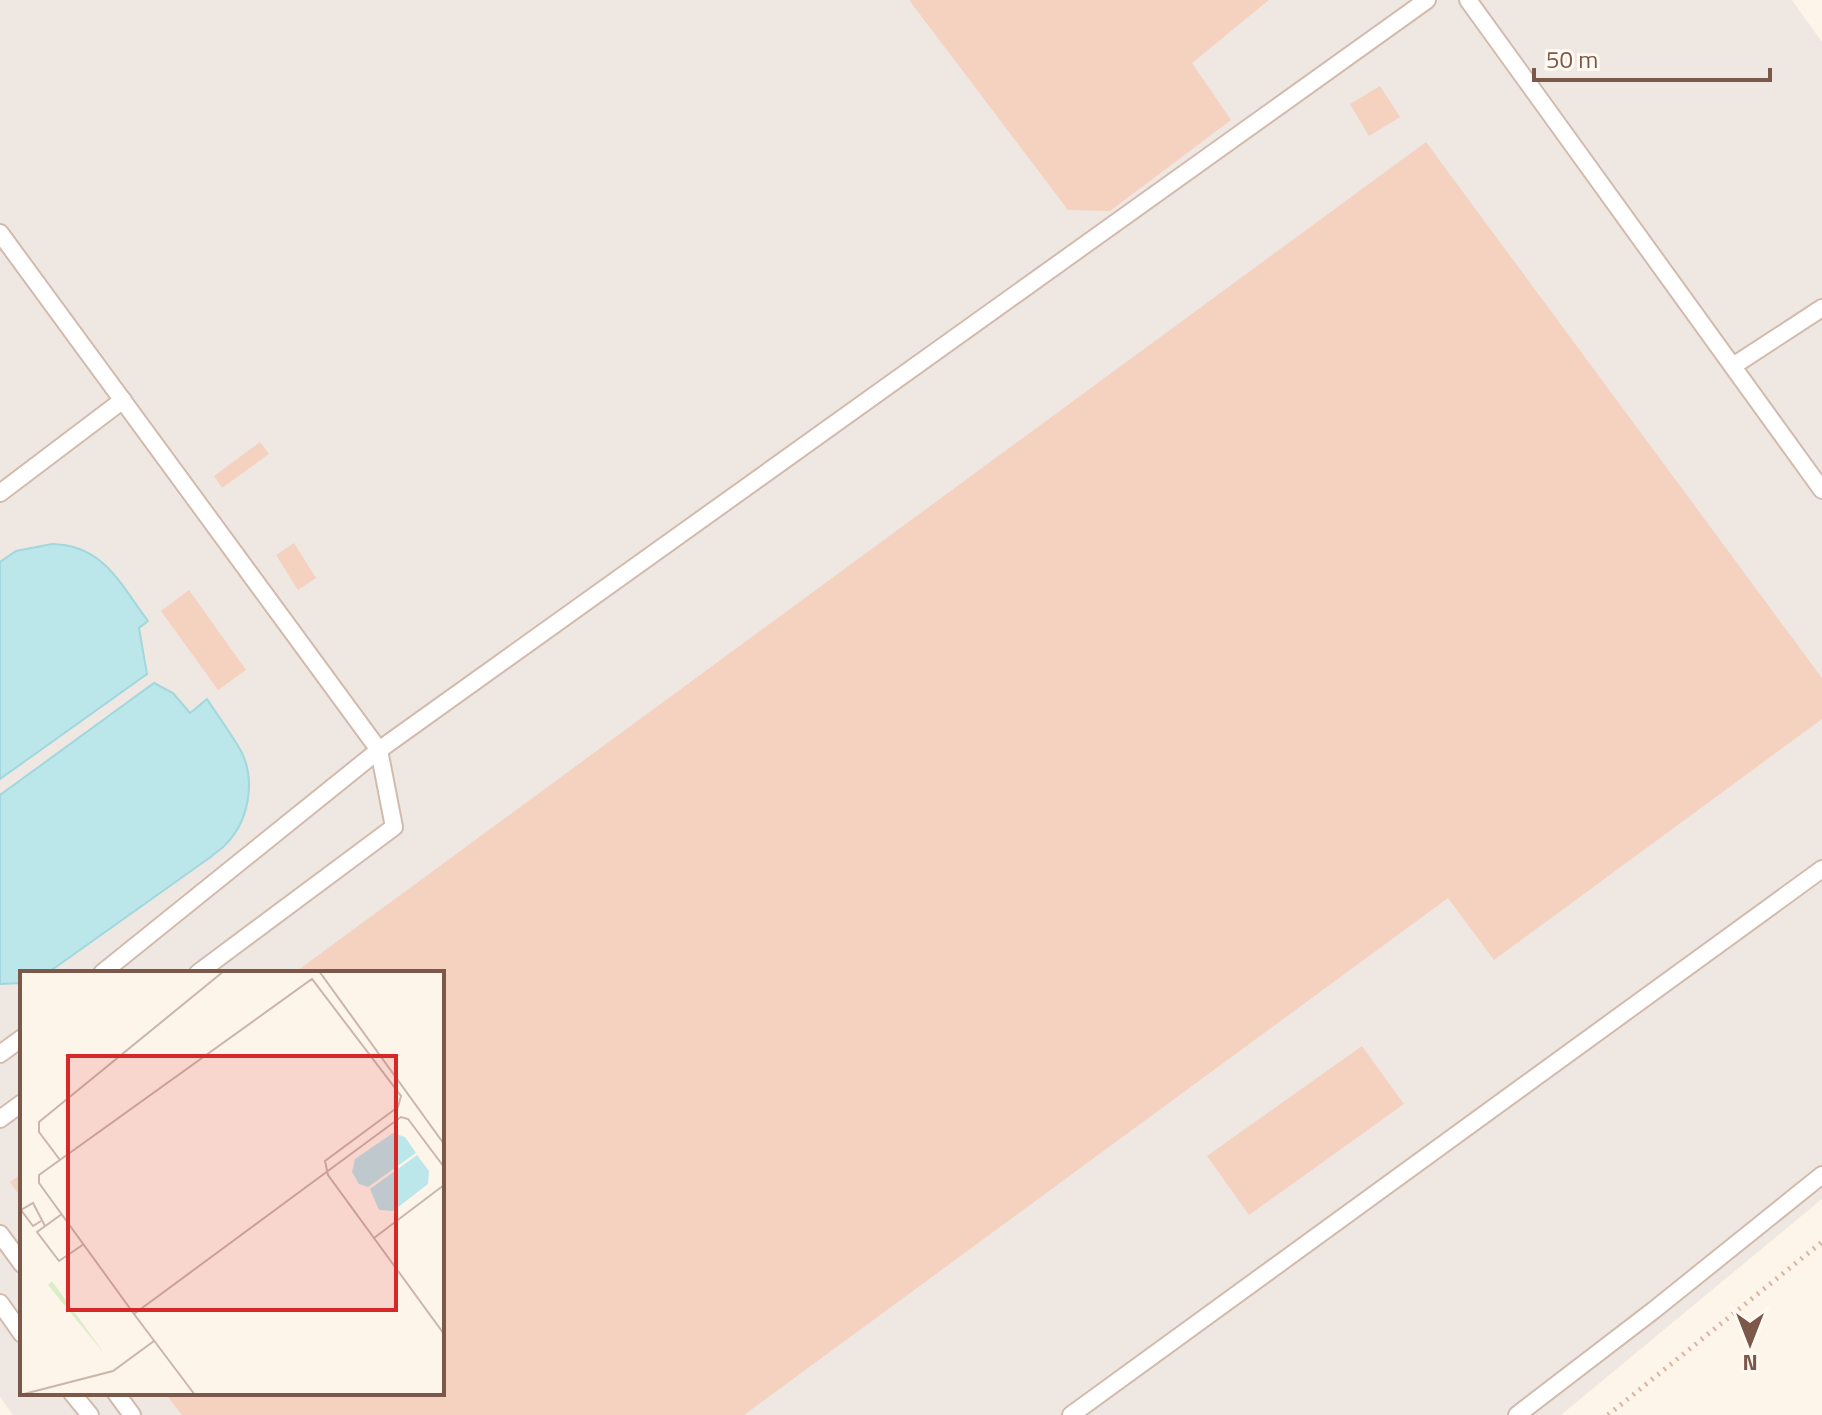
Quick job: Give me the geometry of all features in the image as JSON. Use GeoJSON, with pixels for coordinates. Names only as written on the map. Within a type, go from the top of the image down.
{"type":"FeatureCollection","features":[{"type":"Feature","properties":{"kind":"lane"},"geometry":{"type":"LineString","coordinates":[[104,971],[379,750],[1427,0]]}},
{"type":"Feature","properties":{"kind":"lane"},"geometry":{"type":"LineString","coordinates":[[1468,0],[1822,490]]}},
{"type":"Feature","properties":{"kind":"lane"},"geometry":{"type":"LineString","coordinates":[[0,233],[379,750],[394,827],[201,971]]}},
{"type":"Feature","properties":{"kind":"lane"},"geometry":{"type":"LineString","coordinates":[[1733,366],[1822,308]]}},
{"type":"Feature","properties":{"kind":"lane"},"geometry":{"type":"LineString","coordinates":[[0,493],[123,400]]}},
{"type":"Feature","properties":{"kind":"lane"},"geometry":{"type":"LineString","coordinates":[[1071,1415],[1822,869]]}},
{"type":"Feature","properties":{"kind":"lane"},"geometry":{"type":"LineString","coordinates":[[0,1054],[20,1039]]}},
{"type":"Feature","properties":{"kind":"lane"},"geometry":{"type":"LineString","coordinates":[[0,1119],[20,1104]]}},
{"type":"Feature","properties":{"kind":"lane"},"geometry":{"type":"LineString","coordinates":[[1517,1415],[1822,1175]]}},
{"type":"Feature","properties":{"kind":"lane"},"geometry":{"type":"LineString","coordinates":[[0,1234],[20,1261]]}},
{"type":"Feature","properties":{"kind":"lane"},"geometry":{"type":"LineString","coordinates":[[0,1303],[20,1331]]}},
{"type":"Feature","properties":{"kind":"lane"},"geometry":{"type":"LineString","coordinates":[[74,1395],[90,1415]]}},
{"type":"Feature","properties":{"kind":"lane"},"geometry":{"type":"LineString","coordinates":[[117,1395],[132,1415]]}},
{"type":"Feature","properties":{"kind":"path"},"geometry":{"type":"LineString","coordinates":[[1608,1415],[1822,1242]]}},
{"type":"Feature","properties":{"kind":"shaded area"},"geometry":{"type":"Polygon","coordinates":[[[0,0],[1792,0],[1822,42],[1822,1199],[1561,1415],[13,1415],[0,1397],[0,0]]]}},
{"type":"Feature","properties":{"kind":"water"},"geometry":{"type":"Polygon","coordinates":[[[52,544],[70,546],[98,559],[148,621],[139,628],[147,674],[0,779],[0,562],[16,551],[52,544]]]}},
{"type":"Feature","properties":{"kind":"water"},"geometry":{"type":"Polygon","coordinates":[[[154,683],[173,693],[190,713],[207,699],[241,751],[246,762],[249,787],[240,824],[234,835],[212,856],[56,967],[49,971],[20,971],[20,983],[0,984],[0,795],[154,683]]]}},
{"type":"Feature","properties":{"kind":"building"},"geometry":{"type":"Polygon","coordinates":[[[909,0],[1269,0],[1192,63],[1231,120],[1110,211],[1068,210],[909,0]]]}},
{"type":"Feature","properties":{"kind":"building"},"geometry":{"type":"Polygon","coordinates":[[[1380,86],[1400,117],[1369,136],[1350,104],[1380,86]]]}},
{"type":"Feature","properties":{"kind":"building"},"geometry":{"type":"Polygon","coordinates":[[[1426,142],[1822,678],[1822,719],[1494,960],[1448,898],[744,1415],[182,1415],[167,1395],[444,1395],[444,971],[297,971],[1426,142]]]}},
{"type":"Feature","properties":{"kind":"building"},"geometry":{"type":"Polygon","coordinates":[[[260,442],[269,454],[222,488],[214,476],[260,442]]]}},
{"type":"Feature","properties":{"kind":"building"},"geometry":{"type":"Polygon","coordinates":[[[294,543],[316,578],[298,590],[276,555],[294,543]]]}},
{"type":"Feature","properties":{"kind":"building"},"geometry":{"type":"Polygon","coordinates":[[[189,590],[246,670],[218,690],[161,611],[189,590]]]}},
{"type":"Feature","properties":{"kind":"building"},"geometry":{"type":"Polygon","coordinates":[[[1362,1046],[1404,1104],[1249,1215],[1207,1156],[1362,1046]]]}},
{"type":"Feature","properties":{"kind":"building"},"geometry":{"type":"Polygon","coordinates":[[[20,1174],[20,1196],[10,1182],[20,1174]]]}}]}
